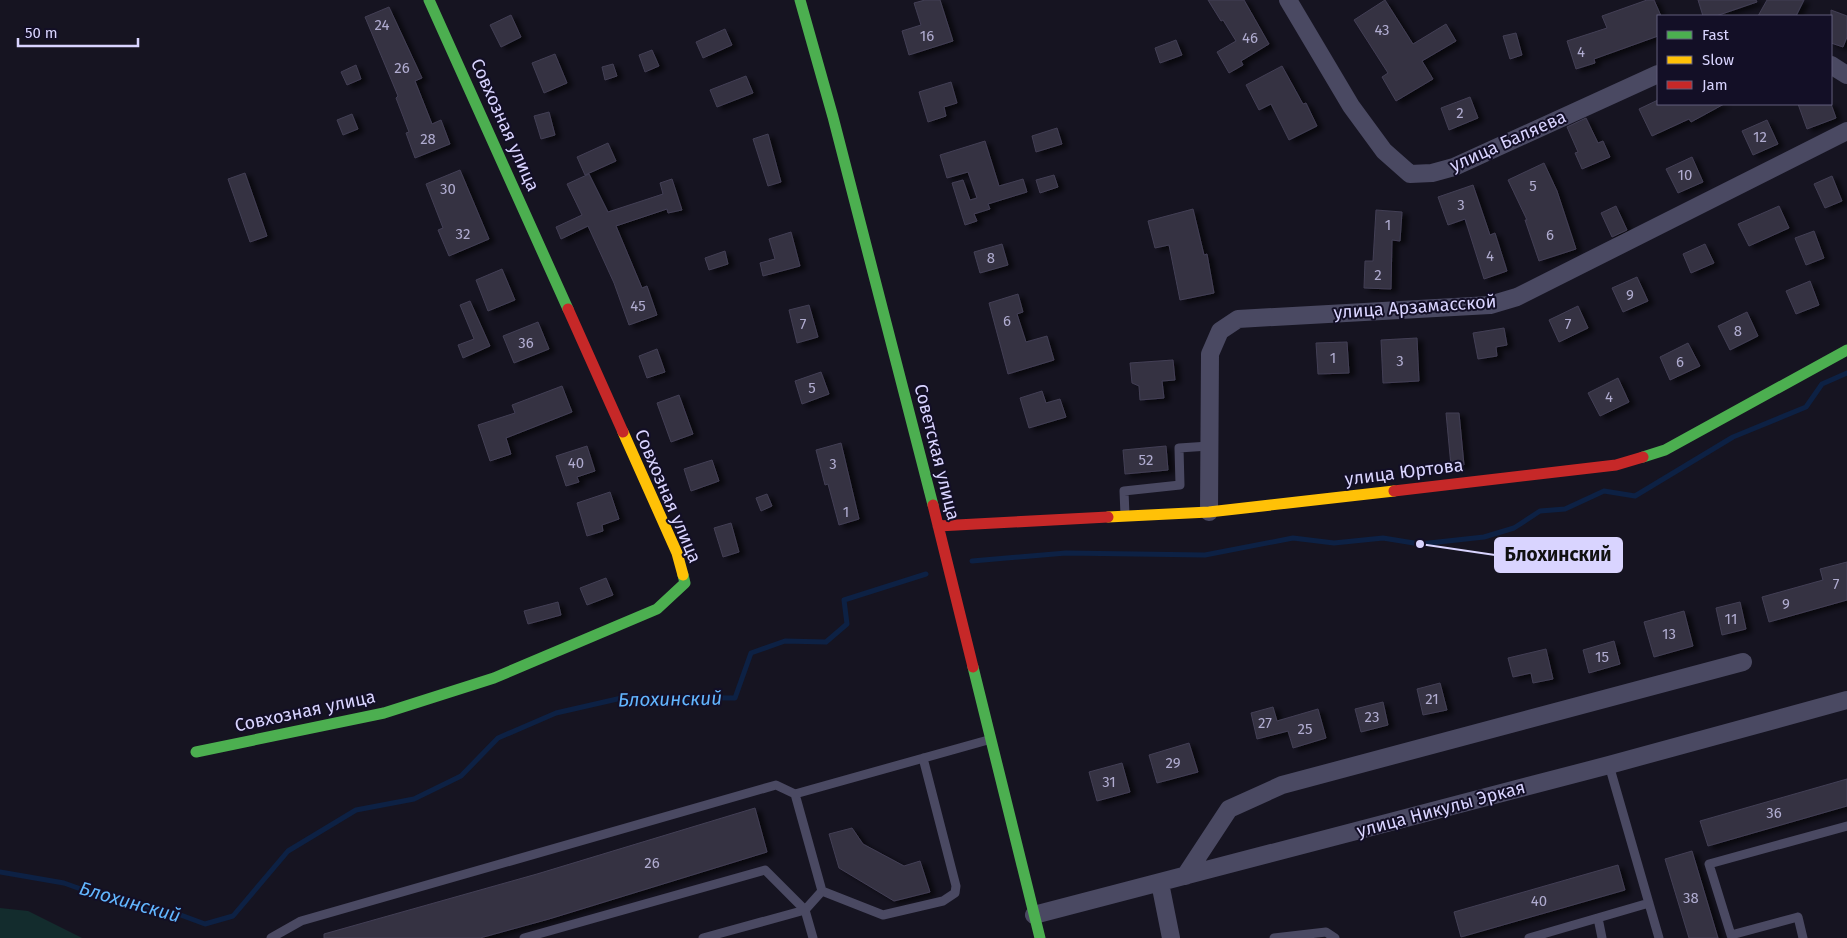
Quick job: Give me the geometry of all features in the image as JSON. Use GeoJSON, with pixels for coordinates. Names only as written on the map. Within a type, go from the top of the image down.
{"type":"FeatureCollection","features":[{"type":"Feature","properties":{"kind":"street","name":"Совхозная улица"},"geometry":{"type":"LineString","coordinates":[[196,752],[384,713],[494,678],[657,609],[685,583],[677,553],[429,0]]}},
{"type":"Feature","properties":{"kind":"street","name":"Советская улица"},"geometry":{"type":"LineString","coordinates":[[800,0],[834,118],[1040,938]]}},
{"type":"Feature","properties":{"kind":"street","name":"улица Баляева"},"geometry":{"type":"LineString","coordinates":[[1288,0],[1351,106],[1384,151],[1410,174],[1432,173],[1454,167],[1657,74]]}},
{"type":"Feature","properties":{"kind":"street"},"geometry":{"type":"LineString","coordinates":[[1832,66],[1847,75]]}},
{"type":"Feature","properties":{"kind":"street","name":"улица Арзамасской"},"geometry":{"type":"LineString","coordinates":[[1209,512],[1210,354],[1220,331],[1238,319],[1490,305],[1517,297],[1847,131]]}},
{"type":"Feature","properties":{"kind":"street","name":"улица Юртова"},"geometry":{"type":"LineString","coordinates":[[938,526],[1209,512],[1616,465],[1665,450],[1847,350]]}},
{"type":"Feature","properties":{"kind":"street"},"geometry":{"type":"LineString","coordinates":[[1185,876],[1229,809],[1282,785],[1743,662]]}},
{"type":"Feature","properties":{"kind":"street","name":"улица Никулы Эркая"},"geometry":{"type":"LineString","coordinates":[[1034,915],[1609,765],[1847,700]]}},
{"type":"Feature","properties":{"kind":"street"},"geometry":{"type":"LineString","coordinates":[[1160,882],[1172,938]]}},
{"type":"Feature","properties":{"kind":"lane"},"geometry":{"type":"LineString","coordinates":[[1124,515],[1124,491],[1180,485],[1179,448],[1209,446]]}},
{"type":"Feature","properties":{"kind":"lane"},"geometry":{"type":"LineString","coordinates":[[271,938],[301,921],[776,785],[796,794],[991,739]]}},
{"type":"Feature","properties":{"kind":"lane"},"geometry":{"type":"LineString","coordinates":[[822,891],[883,915],[943,901],[955,893],[956,886],[923,758]]}},
{"type":"Feature","properties":{"kind":"lane"},"geometry":{"type":"LineString","coordinates":[[1609,765],[1659,938]]}},
{"type":"Feature","properties":{"kind":"lane"},"geometry":{"type":"LineString","coordinates":[[796,794],[822,891]]}},
{"type":"Feature","properties":{"kind":"lane"},"geometry":{"type":"LineString","coordinates":[[1803,938],[1798,917],[1731,935],[1709,864],[1847,826]]}},
{"type":"Feature","properties":{"kind":"lane"},"geometry":{"type":"LineString","coordinates":[[524,938],[765,870],[805,910],[813,938]]}},
{"type":"Feature","properties":{"kind":"lane"},"geometry":{"type":"LineString","coordinates":[[703,938],[805,910],[822,891]]}},
{"type":"Feature","properties":{"kind":"lane"},"geometry":{"type":"LineString","coordinates":[[1529,938],[1649,903]]}},
{"type":"Feature","properties":{"kind":"lane"},"geometry":{"type":"LineString","coordinates":[[1598,918],[1602,938]]}},
{"type":"Feature","properties":{"kind":"lane"},"geometry":{"type":"LineString","coordinates":[[1274,938],[1326,932],[1335,938]]}},
{"type":"Feature","properties":{"kind":"green space"},"geometry":{"type":"Polygon","coordinates":[[[0,908],[28,911],[82,938],[0,938],[0,908]]]}},
{"type":"Feature","properties":{"kind":"building"},"geometry":{"type":"Polygon","coordinates":[[[925,0],[940,0],[953,41],[909,55],[902,31],[921,25],[914,3],[925,0]]]}},
{"type":"Feature","properties":{"kind":"building"},"geometry":{"type":"Polygon","coordinates":[[[1208,0],[1244,0],[1269,44],[1241,61],[1243,65],[1229,73],[1217,52],[1236,41],[1208,0]]]}},
{"type":"Feature","properties":{"kind":"building"},"geometry":{"type":"Polygon","coordinates":[[[1385,0],[1413,44],[1446,24],[1456,41],[1422,61],[1433,79],[1396,101],[1382,77],[1388,73],[1354,20],[1385,0]]]}},
{"type":"Feature","properties":{"kind":"building"},"geometry":{"type":"Polygon","coordinates":[[[1647,0],[1654,0],[1661,15],[1657,15],[1657,36],[1594,59],[1595,63],[1576,69],[1567,41],[1607,28],[1602,16],[1647,0]]]}},
{"type":"Feature","properties":{"kind":"building"},"geometry":{"type":"Polygon","coordinates":[[[1698,0],[1756,0],[1757,2],[1719,15],[1703,15],[1698,0]]]}},
{"type":"Feature","properties":{"kind":"building"},"geometry":{"type":"Polygon","coordinates":[[[1767,0],[1804,0],[1796,15],[1759,15],[1767,0]]]}},
{"type":"Feature","properties":{"kind":"building"},"geometry":{"type":"Polygon","coordinates":[[[389,7],[422,78],[415,81],[432,124],[441,120],[450,144],[415,158],[406,133],[409,132],[396,98],[398,96],[365,17],[389,7]]]}},
{"type":"Feature","properties":{"kind":"building"},"geometry":{"type":"Polygon","coordinates":[[[1831,10],[1847,16],[1847,37],[1843,47],[1832,43],[1831,10]]]}},
{"type":"Feature","properties":{"kind":"building"},"geometry":{"type":"Polygon","coordinates":[[[511,15],[521,37],[501,47],[490,25],[511,15]]]}},
{"type":"Feature","properties":{"kind":"building"},"geometry":{"type":"Polygon","coordinates":[[[725,29],[732,45],[703,58],[696,42],[725,29]]]}},
{"type":"Feature","properties":{"kind":"building"},"geometry":{"type":"Polygon","coordinates":[[[1516,33],[1522,55],[1510,59],[1503,36],[1516,33]]]}},
{"type":"Feature","properties":{"kind":"building"},"geometry":{"type":"Polygon","coordinates":[[[1176,40],[1182,55],[1160,63],[1155,48],[1176,40]]]}},
{"type":"Feature","properties":{"kind":"building"},"geometry":{"type":"Polygon","coordinates":[[[652,50],[659,66],[645,72],[639,55],[652,50]]]}},
{"type":"Feature","properties":{"kind":"building"},"geometry":{"type":"Polygon","coordinates":[[[555,54],[567,83],[544,93],[532,63],[555,54]]]}},
{"type":"Feature","properties":{"kind":"building"},"geometry":{"type":"Polygon","coordinates":[[[613,64],[617,76],[605,80],[602,67],[613,64]]]}},
{"type":"Feature","properties":{"kind":"building"},"geometry":{"type":"Polygon","coordinates":[[[356,65],[361,79],[347,85],[341,72],[356,65]]]}},
{"type":"Feature","properties":{"kind":"building"},"geometry":{"type":"Polygon","coordinates":[[[1282,66],[1303,104],[1306,103],[1317,126],[1289,140],[1271,104],[1259,110],[1246,85],[1282,66]]]}},
{"type":"Feature","properties":{"kind":"building"},"geometry":{"type":"Polygon","coordinates":[[[746,76],[753,93],[717,107],[710,90],[746,76]]]}},
{"type":"Feature","properties":{"kind":"building"},"geometry":{"type":"Polygon","coordinates":[[[951,82],[957,103],[944,107],[946,116],[928,122],[919,92],[951,82]]]}},
{"type":"Feature","properties":{"kind":"building"},"geometry":{"type":"Polygon","coordinates":[[[1470,97],[1478,118],[1449,130],[1441,108],[1470,97]]]}},
{"type":"Feature","properties":{"kind":"building"},"geometry":{"type":"Polygon","coordinates":[[[1657,100],[1657,105],[1722,105],[1691,122],[1689,119],[1652,136],[1639,109],[1657,100]]]}},
{"type":"Feature","properties":{"kind":"building"},"geometry":{"type":"Polygon","coordinates":[[[1798,105],[1831,105],[1836,118],[1807,129],[1798,105]]]}},
{"type":"Feature","properties":{"kind":"building"},"geometry":{"type":"Polygon","coordinates":[[[549,112],[555,135],[541,139],[534,116],[549,112]]]}},
{"type":"Feature","properties":{"kind":"building"},"geometry":{"type":"Polygon","coordinates":[[[352,114],[358,129],[343,135],[337,120],[352,114]]]}},
{"type":"Feature","properties":{"kind":"building"},"geometry":{"type":"Polygon","coordinates":[[[1586,118],[1598,143],[1603,141],[1610,157],[1582,169],[1575,153],[1578,152],[1567,127],[1586,118]]]}},
{"type":"Feature","properties":{"kind":"building"},"geometry":{"type":"Polygon","coordinates":[[[1767,120],[1778,144],[1753,155],[1742,131],[1767,120]]]}},
{"type":"Feature","properties":{"kind":"building"},"geometry":{"type":"Polygon","coordinates":[[[1057,128],[1062,144],[1036,152],[1032,136],[1057,128]]]}},
{"type":"Feature","properties":{"kind":"building"},"geometry":{"type":"Polygon","coordinates":[[[768,134],[781,182],[768,186],[753,139],[768,134]]]}},
{"type":"Feature","properties":{"kind":"building"},"geometry":{"type":"Polygon","coordinates":[[[985,141],[999,186],[1023,179],[1027,192],[988,204],[990,209],[974,214],[977,221],[965,225],[952,183],[963,180],[970,200],[977,198],[968,172],[947,178],[940,155],[985,141]]]}},
{"type":"Feature","properties":{"kind":"building"},"geometry":{"type":"Polygon","coordinates":[[[608,143],[616,161],[585,175],[577,157],[608,143]]]}},
{"type":"Feature","properties":{"kind":"building"},"geometry":{"type":"Polygon","coordinates":[[[1692,157],[1703,182],[1678,193],[1666,169],[1692,157]]]}},
{"type":"Feature","properties":{"kind":"building"},"geometry":{"type":"Polygon","coordinates":[[[1544,163],[1557,191],[1576,249],[1539,261],[1525,220],[1527,220],[1508,180],[1544,163]]]}},
{"type":"Feature","properties":{"kind":"building"},"geometry":{"type":"Polygon","coordinates":[[[460,170],[489,239],[449,256],[438,230],[443,228],[426,184],[460,170]]]}},
{"type":"Feature","properties":{"kind":"building"},"geometry":{"type":"Polygon","coordinates":[[[245,173],[267,236],[250,242],[228,179],[245,173]]]}},
{"type":"Feature","properties":{"kind":"building"},"geometry":{"type":"Polygon","coordinates":[[[589,174],[608,212],[663,194],[660,183],[672,179],[682,210],[668,213],[667,209],[616,226],[642,288],[647,286],[657,315],[629,325],[614,283],[588,226],[561,239],[556,227],[582,215],[567,184],[589,174]]]}},
{"type":"Feature","properties":{"kind":"building"},"geometry":{"type":"Polygon","coordinates":[[[1054,175],[1058,187],[1040,193],[1036,180],[1054,175]]]}},
{"type":"Feature","properties":{"kind":"building"},"geometry":{"type":"Polygon","coordinates":[[[1832,176],[1842,201],[1825,208],[1814,184],[1832,176]]]}},
{"type":"Feature","properties":{"kind":"building"},"geometry":{"type":"Polygon","coordinates":[[[1473,185],[1490,235],[1495,233],[1507,271],[1484,279],[1465,219],[1448,225],[1438,197],[1473,185]]]}},
{"type":"Feature","properties":{"kind":"building"},"geometry":{"type":"Polygon","coordinates":[[[1616,206],[1627,230],[1612,237],[1601,213],[1616,206]]]}},
{"type":"Feature","properties":{"kind":"building"},"geometry":{"type":"Polygon","coordinates":[[[1779,206],[1789,228],[1749,246],[1738,224],[1779,206]]]}},
{"type":"Feature","properties":{"kind":"building"},"geometry":{"type":"Polygon","coordinates":[[[1193,209],[1204,255],[1207,254],[1214,293],[1180,300],[1169,245],[1155,248],[1148,221],[1193,209]]]}},
{"type":"Feature","properties":{"kind":"building"},"geometry":{"type":"Polygon","coordinates":[[[1376,210],[1402,212],[1400,241],[1392,240],[1391,289],[1364,288],[1365,261],[1373,261],[1376,210]]]}},
{"type":"Feature","properties":{"kind":"building"},"geometry":{"type":"Polygon","coordinates":[[[1814,231],[1824,258],[1806,265],[1795,238],[1814,231]]]}},
{"type":"Feature","properties":{"kind":"building"},"geometry":{"type":"Polygon","coordinates":[[[791,232],[800,266],[763,276],[760,263],[775,259],[769,239],[791,232]]]}},
{"type":"Feature","properties":{"kind":"building"},"geometry":{"type":"Polygon","coordinates":[[[1002,244],[1008,265],[980,273],[974,252],[1002,244]]]}},
{"type":"Feature","properties":{"kind":"building"},"geometry":{"type":"Polygon","coordinates":[[[1705,244],[1714,263],[1691,273],[1683,254],[1705,244]]]}},
{"type":"Feature","properties":{"kind":"building"},"geometry":{"type":"Polygon","coordinates":[[[725,251],[728,264],[709,270],[705,258],[725,251]]]}},
{"type":"Feature","properties":{"kind":"building"},"geometry":{"type":"Polygon","coordinates":[[[502,269],[515,300],[488,311],[476,280],[502,269]]]}},
{"type":"Feature","properties":{"kind":"building"},"geometry":{"type":"Polygon","coordinates":[[[1637,277],[1648,301],[1623,312],[1612,288],[1637,277]]]}},
{"type":"Feature","properties":{"kind":"building"},"geometry":{"type":"Polygon","coordinates":[[[1810,281],[1819,305],[1796,314],[1786,291],[1810,281]]]}},
{"type":"Feature","properties":{"kind":"building"},"geometry":{"type":"Polygon","coordinates":[[[1018,294],[1023,312],[1017,314],[1026,342],[1047,336],[1054,360],[1008,374],[989,303],[1018,294]]]}},
{"type":"Feature","properties":{"kind":"building"},"geometry":{"type":"Polygon","coordinates":[[[470,301],[490,346],[463,358],[458,345],[474,339],[460,305],[470,301]]]}},
{"type":"Feature","properties":{"kind":"building"},"geometry":{"type":"Polygon","coordinates":[[[809,305],[818,337],[797,343],[789,310],[809,305]]]}},
{"type":"Feature","properties":{"kind":"building"},"geometry":{"type":"Polygon","coordinates":[[[1578,306],[1588,328],[1559,342],[1549,320],[1578,306]]]}},
{"type":"Feature","properties":{"kind":"building"},"geometry":{"type":"Polygon","coordinates":[[[1747,312],[1758,336],[1730,350],[1718,326],[1747,312]]]}},
{"type":"Feature","properties":{"kind":"building"},"geometry":{"type":"Polygon","coordinates":[[[538,322],[549,349],[514,363],[503,336],[538,322]]]}},
{"type":"Feature","properties":{"kind":"building"},"geometry":{"type":"Polygon","coordinates":[[[1504,328],[1507,345],[1496,347],[1497,356],[1478,359],[1473,333],[1504,328]]]}},
{"type":"Feature","properties":{"kind":"building"},"geometry":{"type":"Polygon","coordinates":[[[1417,338],[1419,381],[1383,383],[1381,340],[1417,338]]]}},
{"type":"Feature","properties":{"kind":"building"},"geometry":{"type":"Polygon","coordinates":[[[1347,342],[1349,373],[1318,374],[1316,343],[1347,342]]]}},
{"type":"Feature","properties":{"kind":"building"},"geometry":{"type":"Polygon","coordinates":[[[1688,343],[1700,366],[1670,380],[1660,357],[1688,343]]]}},
{"type":"Feature","properties":{"kind":"building"},"geometry":{"type":"Polygon","coordinates":[[[657,349],[665,372],[647,378],[639,356],[657,349]]]}},
{"type":"Feature","properties":{"kind":"building"},"geometry":{"type":"Polygon","coordinates":[[[1173,360],[1175,380],[1162,381],[1164,398],[1140,400],[1139,386],[1132,383],[1130,363],[1173,360]]]}},
{"type":"Feature","properties":{"kind":"building"},"geometry":{"type":"Polygon","coordinates":[[[821,372],[829,394],[802,404],[795,381],[821,372]]]}},
{"type":"Feature","properties":{"kind":"building"},"geometry":{"type":"Polygon","coordinates":[[[1618,378],[1629,402],[1600,416],[1588,393],[1618,378]]]}},
{"type":"Feature","properties":{"kind":"building"},"geometry":{"type":"Polygon","coordinates":[[[562,386],[572,412],[506,438],[511,454],[490,461],[478,425],[515,413],[512,405],[562,386]]]}},
{"type":"Feature","properties":{"kind":"building"},"geometry":{"type":"Polygon","coordinates":[[[1042,391],[1046,403],[1060,399],[1066,417],[1029,428],[1020,398],[1042,391]]]}},
{"type":"Feature","properties":{"kind":"building"},"geometry":{"type":"Polygon","coordinates":[[[679,395],[693,434],[671,442],[657,403],[679,395]]]}},
{"type":"Feature","properties":{"kind":"building"},"geometry":{"type":"Polygon","coordinates":[[[1446,413],[1459,413],[1464,465],[1451,466],[1446,413]]]}},
{"type":"Feature","properties":{"kind":"building"},"geometry":{"type":"Polygon","coordinates":[[[841,443],[859,519],[839,525],[828,484],[825,485],[816,450],[841,443]]]}},
{"type":"Feature","properties":{"kind":"building"},"geometry":{"type":"Polygon","coordinates":[[[587,446],[595,471],[577,477],[579,482],[566,486],[556,456],[587,446]]]}},
{"type":"Feature","properties":{"kind":"building"},"geometry":{"type":"Polygon","coordinates":[[[1166,446],[1168,470],[1125,474],[1123,450],[1166,446]]]}},
{"type":"Feature","properties":{"kind":"building"},"geometry":{"type":"Polygon","coordinates":[[[712,460],[719,481],[691,491],[684,469],[712,460]]]}},
{"type":"Feature","properties":{"kind":"building"},"geometry":{"type":"Polygon","coordinates":[[[610,492],[619,519],[602,525],[603,531],[587,536],[577,503],[610,492]]]}},
{"type":"Feature","properties":{"kind":"building"},"geometry":{"type":"Polygon","coordinates":[[[767,494],[772,506],[761,511],[756,498],[767,494]]]}},
{"type":"Feature","properties":{"kind":"building"},"geometry":{"type":"Polygon","coordinates":[[[731,523],[739,552],[723,557],[714,528],[731,523]]]}},
{"type":"Feature","properties":{"kind":"building"},"geometry":{"type":"Polygon","coordinates":[[[1847,562],[1847,600],[1769,622],[1762,597],[1823,580],[1820,569],[1847,562]]]}},
{"type":"Feature","properties":{"kind":"building"},"geometry":{"type":"Polygon","coordinates":[[[606,578],[613,595],[587,605],[580,588],[606,578]]]}},
{"type":"Feature","properties":{"kind":"building"},"geometry":{"type":"Polygon","coordinates":[[[558,602],[561,615],[528,624],[524,611],[558,602]]]}},
{"type":"Feature","properties":{"kind":"building"},"geometry":{"type":"Polygon","coordinates":[[[1740,602],[1746,629],[1722,635],[1716,608],[1740,602]]]}},
{"type":"Feature","properties":{"kind":"building"},"geometry":{"type":"Polygon","coordinates":[[[1684,611],[1693,646],[1654,657],[1644,622],[1684,611]]]}},
{"type":"Feature","properties":{"kind":"building"},"geometry":{"type":"Polygon","coordinates":[[[1614,641],[1620,664],[1589,673],[1583,650],[1614,641]]]}},
{"type":"Feature","properties":{"kind":"building"},"geometry":{"type":"Polygon","coordinates":[[[1546,649],[1553,679],[1533,683],[1531,673],[1513,677],[1508,658],[1546,649]]]}},
{"type":"Feature","properties":{"kind":"building"},"geometry":{"type":"Polygon","coordinates":[[[1440,683],[1447,710],[1423,715],[1417,689],[1440,683]]]}},
{"type":"Feature","properties":{"kind":"building"},"geometry":{"type":"Polygon","coordinates":[[[1383,702],[1388,725],[1361,732],[1355,709],[1383,702]]]}},
{"type":"Feature","properties":{"kind":"building"},"geometry":{"type":"Polygon","coordinates":[[[1273,707],[1277,721],[1318,709],[1326,738],[1293,748],[1288,731],[1257,739],[1251,713],[1273,707]]]}},
{"type":"Feature","properties":{"kind":"building"},"geometry":{"type":"Polygon","coordinates":[[[1189,743],[1198,772],[1157,783],[1149,755],[1189,743]]]}},
{"type":"Feature","properties":{"kind":"building"},"geometry":{"type":"Polygon","coordinates":[[[1122,763],[1130,792],[1097,801],[1089,772],[1122,763]]]}},
{"type":"Feature","properties":{"kind":"building"},"geometry":{"type":"Polygon","coordinates":[[[1847,779],[1847,806],[1708,846],[1700,821],[1847,779]]]}},
{"type":"Feature","properties":{"kind":"building"},"geometry":{"type":"Polygon","coordinates":[[[755,808],[767,852],[549,919],[480,938],[324,938],[324,934],[537,874],[755,808]]]}},
{"type":"Feature","properties":{"kind":"building"},"geometry":{"type":"Polygon","coordinates":[[[852,828],[863,844],[904,866],[920,861],[930,892],[894,901],[839,868],[829,834],[852,828]]]}},
{"type":"Feature","properties":{"kind":"building"},"geometry":{"type":"Polygon","coordinates":[[[1692,851],[1718,938],[1689,938],[1665,859],[1692,851]]]}},
{"type":"Feature","properties":{"kind":"building"},"geometry":{"type":"Polygon","coordinates":[[[1618,865],[1625,890],[1461,937],[1454,912],[1618,865]]]}},
{"type":"Feature","properties":{"kind":"waterway","name":"Блохинский"},"geometry":{"type":"LineString","coordinates":[[972,561],[1066,553],[1205,555],[1293,538],[1334,543],[1383,538],[1420,544],[1484,537],[1514,528],[1540,511],[1565,509],[1604,491],[1635,496],[1733,437],[1806,407],[1822,384],[1847,373]]}},
{"type":"Feature","properties":{"kind":"waterway","name":"Блохинский"},"geometry":{"type":"LineString","coordinates":[[0,872],[64,883],[125,905],[178,914],[205,924],[233,916],[288,851],[356,810],[414,799],[461,776],[498,738],[556,713],[626,697],[735,698],[751,653],[785,641],[826,642],[847,624],[844,600],[926,574]]}},
{"type":"Feature","properties":{"kind":"traffic: fast"},"geometry":{"type":"LineString","coordinates":[[429,0],[568,309]]}},
{"type":"Feature","properties":{"kind":"traffic: fast"},"geometry":{"type":"LineString","coordinates":[[800,0],[833,117],[933,505]]}},
{"type":"Feature","properties":{"kind":"traffic: fast"},"geometry":{"type":"LineString","coordinates":[[1643,457],[1665,450],[1847,350]]}},
{"type":"Feature","properties":{"kind":"traffic: fast"},"geometry":{"type":"LineString","coordinates":[[196,752],[384,713],[494,678],[657,609],[685,583],[683,575]]}},
{"type":"Feature","properties":{"kind":"traffic: fast"},"geometry":{"type":"LineString","coordinates":[[973,667],[1040,938]]}},
{"type":"Feature","properties":{"kind":"traffic: slow"},"geometry":{"type":"LineString","coordinates":[[623,432],[677,553],[683,575]]}},
{"type":"Feature","properties":{"kind":"traffic: slow"},"geometry":{"type":"LineString","coordinates":[[1108,517],[1209,512],[1394,491]]}},
{"type":"Feature","properties":{"kind":"traffic: jam"},"geometry":{"type":"LineString","coordinates":[[568,309],[623,432]]}},
{"type":"Feature","properties":{"kind":"traffic: jam"},"geometry":{"type":"LineString","coordinates":[[1394,491],[1616,465],[1643,457]]}},
{"type":"Feature","properties":{"kind":"traffic: jam"},"geometry":{"type":"LineString","coordinates":[[933,505],[973,667]]}},
{"type":"Feature","properties":{"kind":"traffic: jam"},"geometry":{"type":"LineString","coordinates":[[938,526],[1108,517]]}},
{"type":"Feature","properties":{"kind":"place","name":"Блохинский"},"geometry":{"type":"Point","coordinates":[1420,544]}}]}
